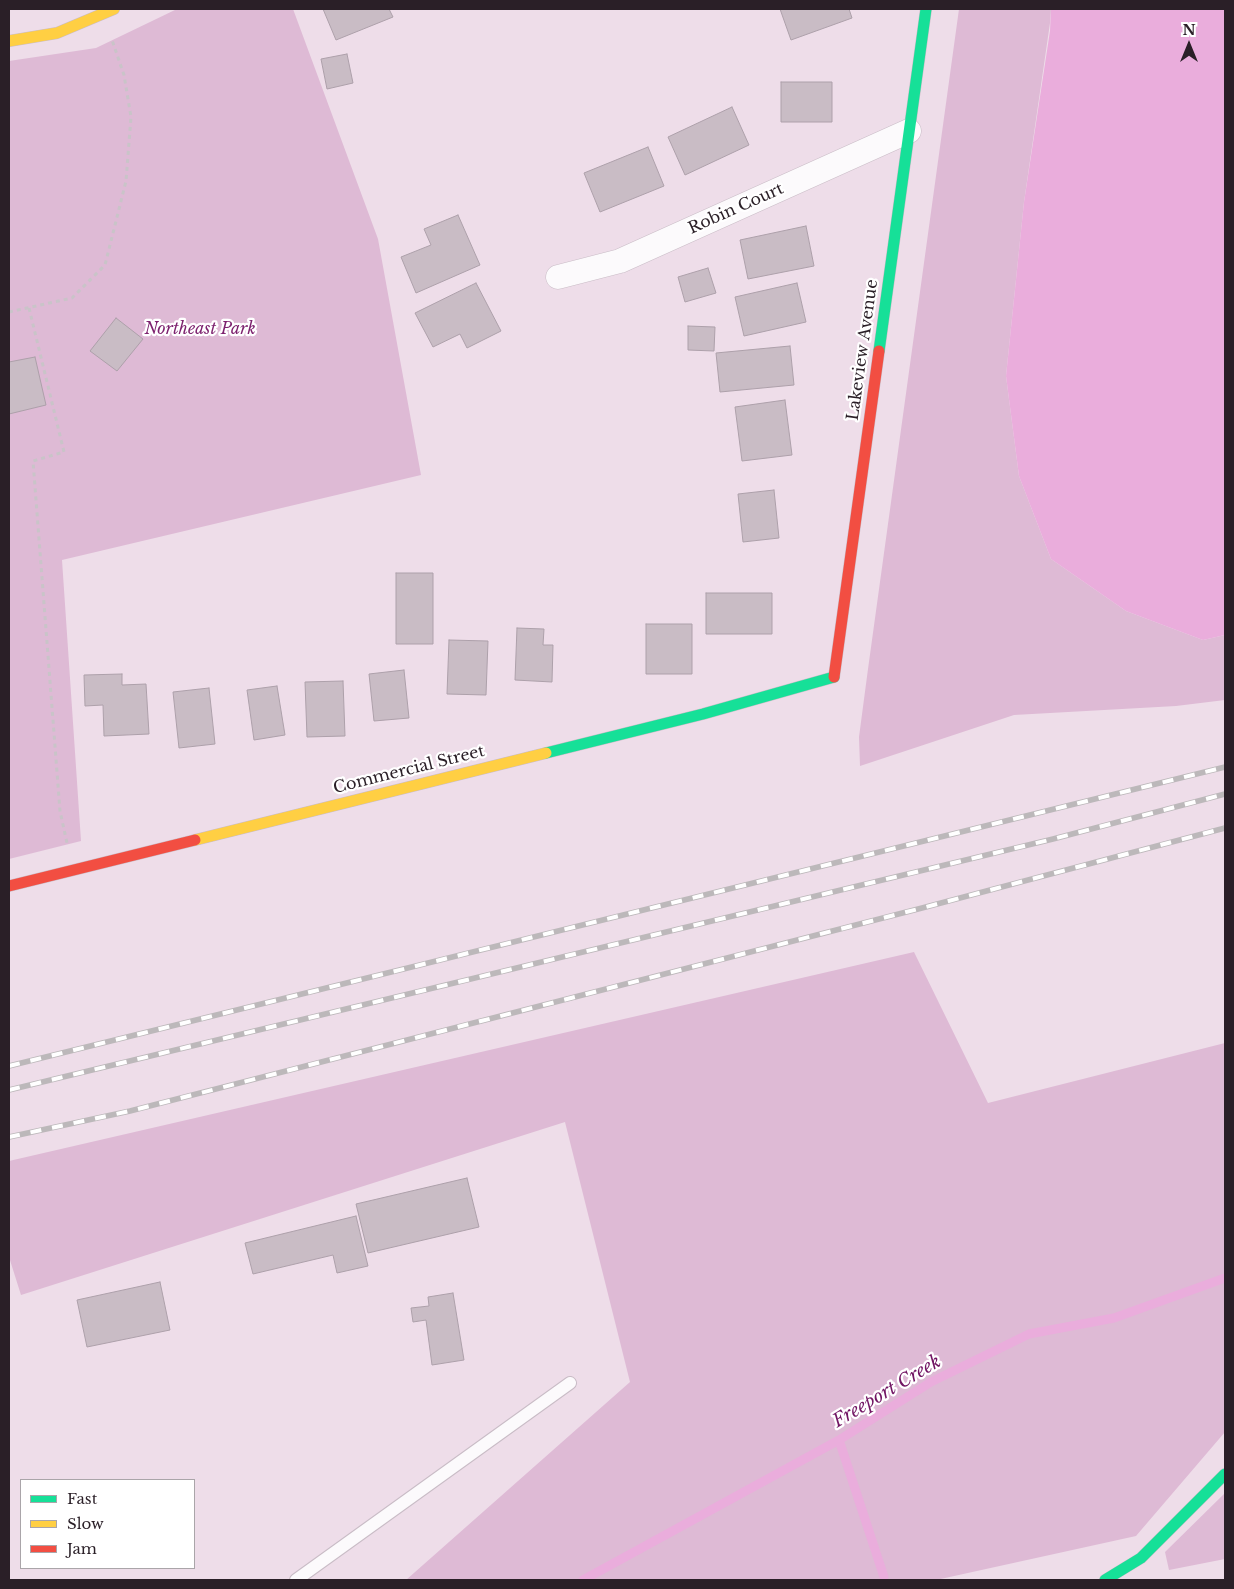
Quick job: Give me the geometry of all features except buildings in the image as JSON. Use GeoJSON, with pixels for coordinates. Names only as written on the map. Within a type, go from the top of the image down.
{"type":"FeatureCollection","features":[{"type":"Feature","properties":{"kind":"main road"},"geometry":{"type":"LineString","coordinates":[[9,41],[57,34],[114,9]]}},
{"type":"Feature","properties":{"kind":"main road","name":"Lakeview Avenue"},"geometry":{"type":"LineString","coordinates":[[816,682],[835,677],[926,9]]}},
{"type":"Feature","properties":{"kind":"main road","name":"Commercial Street"},"geometry":{"type":"LineString","coordinates":[[9,886],[694,716],[816,682]]}},
{"type":"Feature","properties":{"kind":"main road"},"geometry":{"type":"LineString","coordinates":[[1104,1580],[1141,1558],[1225,1474]]}},
{"type":"Feature","properties":{"kind":"street","name":"Robin Court"},"geometry":{"type":"LineString","coordinates":[[558,277],[620,261],[909,131]]}},
{"type":"Feature","properties":{"kind":"lane"},"geometry":{"type":"LineString","coordinates":[[296,1580],[570,1383]]}},
{"type":"Feature","properties":{"kind":"path"},"geometry":{"type":"LineString","coordinates":[[9,312],[72,298],[105,265],[126,181],[131,117],[124,75],[102,14]]}},
{"type":"Feature","properties":{"kind":"path"},"geometry":{"type":"LineString","coordinates":[[29,308],[64,452],[33,461],[60,811],[73,870]]}},
{"type":"Feature","properties":{"kind":"green space","name":"Northeast Park"},"geometry":{"type":"Polygon","coordinates":[[[177,9],[293,9],[378,239],[421,475],[62,560],[81,841],[9,859],[9,61],[96,48],[177,9]]]}},
{"type":"Feature","properties":{"kind":"green space"},"geometry":{"type":"Polygon","coordinates":[[[959,9],[1051,9],[1024,202],[1006,376],[1019,476],[1051,559],[1126,611],[1203,640],[1225,635],[1225,700],[1176,706],[1014,715],[860,766],[859,737],[959,9]]]}},
{"type":"Feature","properties":{"kind":"green space"},"geometry":{"type":"Polygon","coordinates":[[[914,952],[988,1103],[1225,1043],[1225,1432],[1136,1536],[936,1580],[406,1580],[630,1382],[565,1122],[21,1295],[9,1257],[9,1161],[914,952]]]}},
{"type":"Feature","properties":{"kind":"green space"},"geometry":{"type":"Polygon","coordinates":[[[1225,1493],[1225,1559],[1169,1570],[1165,1552],[1225,1493]]]}},
{"type":"Feature","properties":{"kind":"shaded area"},"geometry":{"type":"Polygon","coordinates":[[[1051,9],[1225,9],[1225,635],[1203,640],[1126,611],[1051,559],[1019,476],[1006,376],[1024,202],[1050,31],[1051,9]]]}},
{"type":"Feature","properties":{"kind":"waterway","name":"Freeport Creek"},"geometry":{"type":"LineString","coordinates":[[583,1580],[839,1440],[931,1382],[1029,1334],[1114,1318],[1225,1278]]}},
{"type":"Feature","properties":{"kind":"waterway"},"geometry":{"type":"LineString","coordinates":[[839,1440],[884,1577]]}},
{"type":"Feature","properties":{"kind":"railway"},"geometry":{"type":"LineString","coordinates":[[9,1066],[1225,767]]}},
{"type":"Feature","properties":{"kind":"railway"},"geometry":{"type":"LineString","coordinates":[[9,1090],[1053,839],[1225,794]]}},
{"type":"Feature","properties":{"kind":"railway"},"geometry":{"type":"LineString","coordinates":[[9,1137],[130,1111],[922,908],[1225,828]]}},
{"type":"Feature","properties":{"kind":"traffic: fast"},"geometry":{"type":"LineString","coordinates":[[879,351],[926,9]]}},
{"type":"Feature","properties":{"kind":"traffic: fast"},"geometry":{"type":"LineString","coordinates":[[546,753],[703,714],[834,677]]}},
{"type":"Feature","properties":{"kind":"traffic: fast"},"geometry":{"type":"LineString","coordinates":[[1105,1580],[1141,1558],[1225,1474]]}},
{"type":"Feature","properties":{"kind":"traffic: slow"},"geometry":{"type":"LineString","coordinates":[[9,41],[57,33],[114,9]]}},
{"type":"Feature","properties":{"kind":"traffic: slow"},"geometry":{"type":"LineString","coordinates":[[195,840],[546,753]]}},
{"type":"Feature","properties":{"kind":"traffic: jam"},"geometry":{"type":"LineString","coordinates":[[834,677],[879,351]]}},
{"type":"Feature","properties":{"kind":"traffic: jam"},"geometry":{"type":"LineString","coordinates":[[9,886],[195,840]]}}]}
